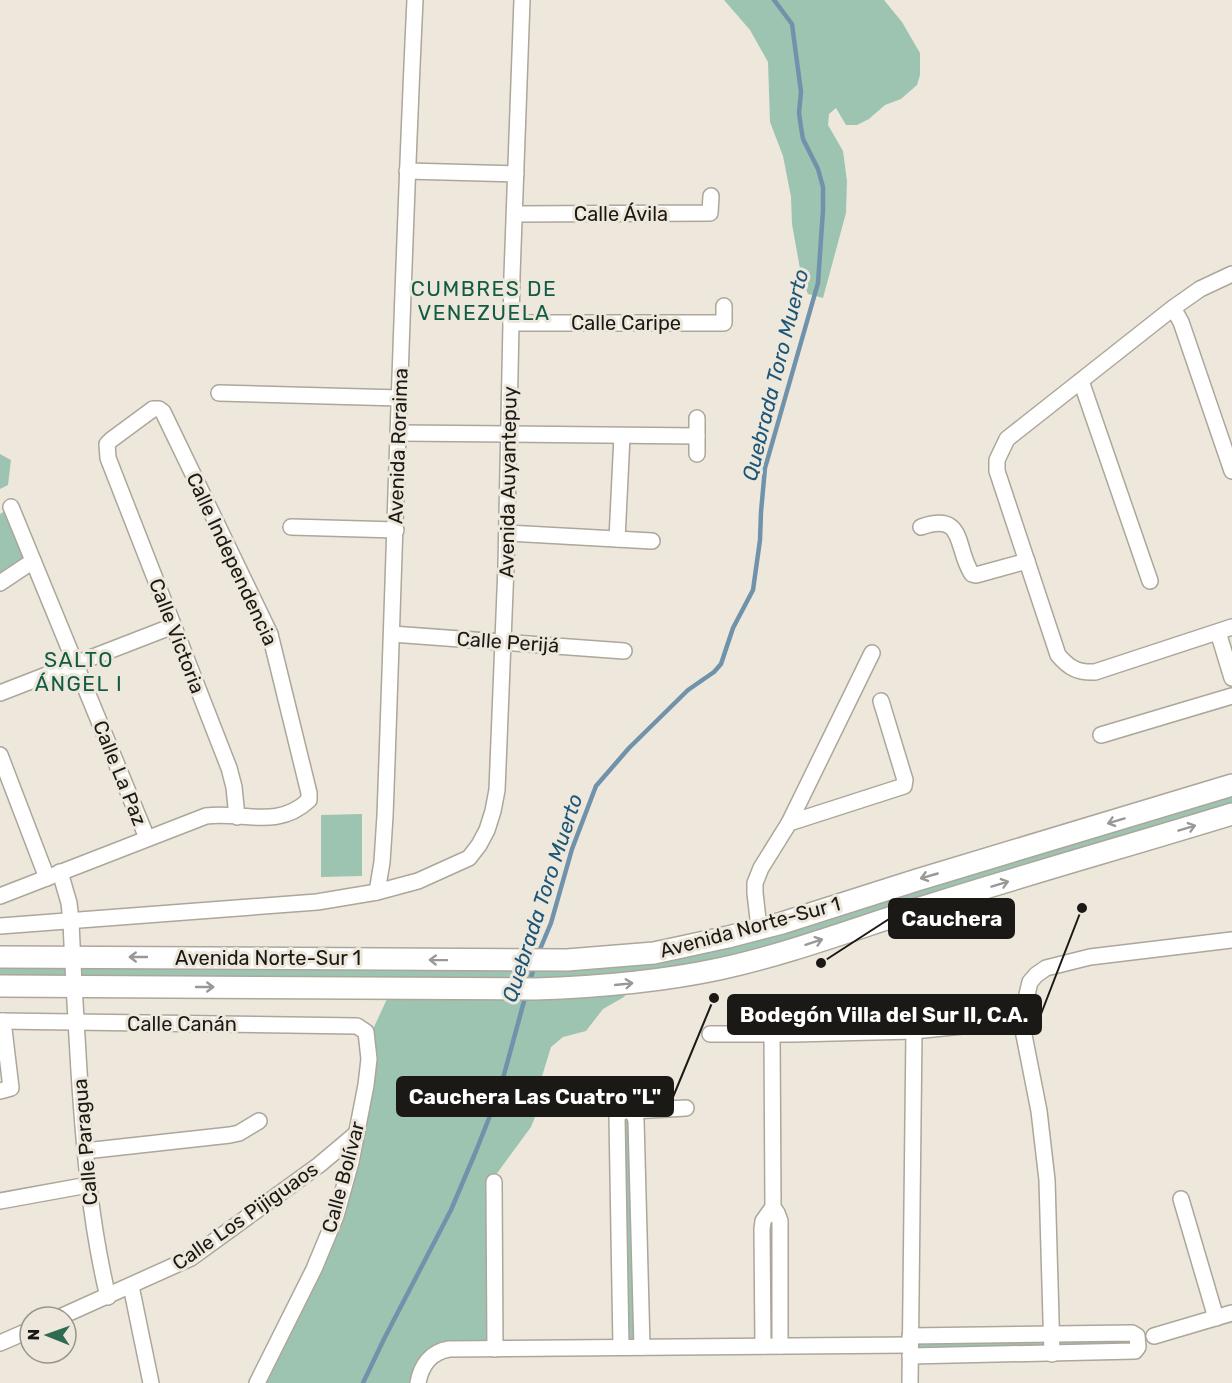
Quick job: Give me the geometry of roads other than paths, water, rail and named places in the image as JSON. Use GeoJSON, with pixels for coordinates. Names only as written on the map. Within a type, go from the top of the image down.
{"type":"FeatureCollection","features":[{"type":"Feature","properties":{"kind":"main road","name":"Avenida Norte-Sur 1"},"geometry":{"type":"LineString","coordinates":[[0,957],[567,960],[654,953],[759,928],[1232,785]]}},
{"type":"Feature","properties":{"kind":"main road","name":"Avenida Norte-Sur 1"},"geometry":{"type":"LineString","coordinates":[[0,986],[566,988],[662,979],[742,963],[1232,814]]}},
{"type":"Feature","properties":{"kind":"street","name":"Avenida Roraima"},"geometry":{"type":"LineString","coordinates":[[377,892],[384,839],[415,0]]}},
{"type":"Feature","properties":{"kind":"street","name":"Avenida Auyantepuy"},"geometry":{"type":"LineString","coordinates":[[0,926],[316,902],[377,892],[418,881],[469,858],[479,846],[494,811],[496,790],[507,532],[511,323],[522,0]]}},
{"type":"Feature","properties":{"kind":"street"},"geometry":{"type":"LineString","coordinates":[[407,171],[516,174]]}},
{"type":"Feature","properties":{"kind":"street","name":"Calle Ávila"},"geometry":{"type":"LineString","coordinates":[[515,214],[710,213],[711,196]]}},
{"type":"Feature","properties":{"kind":"street"},"geometry":{"type":"LineString","coordinates":[[1232,274],[1200,290],[1173,308],[1007,439],[997,460],[997,471],[1058,655],[1068,666],[1077,671],[1095,672],[1225,630],[1232,678]]}},
{"type":"Feature","properties":{"kind":"street","name":"Calle Caripe"},"geometry":{"type":"LineString","coordinates":[[511,323],[724,323],[724,306]]}},
{"type":"Feature","properties":{"kind":"street"},"geometry":{"type":"LineString","coordinates":[[1173,308],[1181,322],[1232,471]]}},
{"type":"Feature","properties":{"kind":"street"},"geometry":{"type":"LineString","coordinates":[[1081,381],[1150,581]]}},
{"type":"Feature","properties":{"kind":"street"},"geometry":{"type":"LineString","coordinates":[[219,393],[400,398]]}},
{"type":"Feature","properties":{"kind":"street","name":"Calle Independencia"},"geometry":{"type":"LineString","coordinates":[[108,458],[107,444],[111,440],[153,410],[159,409],[163,412],[270,634],[309,800],[301,807],[266,819],[237,816]]}},
{"type":"Feature","properties":{"kind":"street"},"geometry":{"type":"LineString","coordinates":[[697,418],[697,454]]}},
{"type":"Feature","properties":{"kind":"street"},"geometry":{"type":"LineString","coordinates":[[399,433],[697,436]]}},
{"type":"Feature","properties":{"kind":"street"},"geometry":{"type":"LineString","coordinates":[[617,539],[622,436]]}},
{"type":"Feature","properties":{"kind":"street","name":"Calle Victoria"},"geometry":{"type":"LineString","coordinates":[[108,458],[229,768],[234,787],[237,816]]}},
{"type":"Feature","properties":{"kind":"street","name":"Calle La Paz"},"geometry":{"type":"LineString","coordinates":[[10,507],[147,838]]}},
{"type":"Feature","properties":{"kind":"street"},"geometry":{"type":"LineString","coordinates":[[921,527],[934,522],[944,523],[955,529],[972,574],[976,575],[1027,561]]}},
{"type":"Feature","properties":{"kind":"street"},"geometry":{"type":"LineString","coordinates":[[291,527],[396,530]]}},
{"type":"Feature","properties":{"kind":"street"},"geometry":{"type":"LineString","coordinates":[[507,532],[652,541]]}},
{"type":"Feature","properties":{"kind":"street"},"geometry":{"type":"LineString","coordinates":[[0,583],[33,561]]}},
{"type":"Feature","properties":{"kind":"street"},"geometry":{"type":"LineString","coordinates":[[0,693],[173,626]]}},
{"type":"Feature","properties":{"kind":"street","name":"Calle Perijá"},"geometry":{"type":"LineString","coordinates":[[392,634],[624,651]]}},
{"type":"Feature","properties":{"kind":"street"},"geometry":{"type":"LineString","coordinates":[[759,928],[755,905],[756,883],[761,868],[789,824],[872,653]]}},
{"type":"Feature","properties":{"kind":"street"},"geometry":{"type":"LineString","coordinates":[[1101,735],[1232,696]]}},
{"type":"Feature","properties":{"kind":"street"},"geometry":{"type":"LineString","coordinates":[[789,824],[904,786],[905,780],[881,701]]}},
{"type":"Feature","properties":{"kind":"street","name":"Calle Paragua"},"geometry":{"type":"LineString","coordinates":[[0,755],[69,903],[88,1185],[94,1238],[108,1296]]}},
{"type":"Feature","properties":{"kind":"street"},"geometry":{"type":"LineString","coordinates":[[0,896],[206,816],[222,814],[237,816]]}},
{"type":"Feature","properties":{"kind":"street"},"geometry":{"type":"LineString","coordinates":[[1052,1354],[1047,1180],[1039,1111],[1021,1020],[1030,982],[1046,968],[1089,957],[1232,940]]}},
{"type":"Feature","properties":{"kind":"street"},"geometry":{"type":"LineString","coordinates":[[710,1034],[914,1031],[1021,1020]]}},
{"type":"Feature","properties":{"kind":"street"},"geometry":{"type":"LineString","coordinates":[[0,1091],[11,1088],[2,1021]]}},
{"type":"Feature","properties":{"kind":"street","name":"Calle Canán"},"geometry":{"type":"LineString","coordinates":[[2,1021],[210,1023],[357,1026],[363,1028]]}},
{"type":"Feature","properties":{"kind":"street","name":"Calle Bolívar"},"geometry":{"type":"LineString","coordinates":[[257,1383],[328,1236],[348,1173],[369,1059],[368,1040],[363,1028]]}},
{"type":"Feature","properties":{"kind":"street"},"geometry":{"type":"LineString","coordinates":[[910,1383],[914,1031]]}},
{"type":"Feature","properties":{"kind":"street"},"geometry":{"type":"LineString","coordinates":[[772,1034],[773,1208],[780,1221],[780,1346]]}},
{"type":"Feature","properties":{"kind":"street"},"geometry":{"type":"LineString","coordinates":[[621,1347],[617,1117],[620,1112],[686,1108]]}},
{"type":"Feature","properties":{"kind":"street"},"geometry":{"type":"LineString","coordinates":[[632,1111],[636,1120],[642,1347]]}},
{"type":"Feature","properties":{"kind":"street"},"geometry":{"type":"LineString","coordinates":[[85,1151],[230,1135],[259,1121]]}},
{"type":"Feature","properties":{"kind":"street","name":"Calle Los Pijiguaos"},"geometry":{"type":"LineString","coordinates":[[78,1309],[176,1266],[204,1250],[319,1165],[357,1132]]}},
{"type":"Feature","properties":{"kind":"street"},"geometry":{"type":"LineString","coordinates":[[494,1182],[495,1349]]}},
{"type":"Feature","properties":{"kind":"street"},"geometry":{"type":"LineString","coordinates":[[0,1201],[88,1185]]}},
{"type":"Feature","properties":{"kind":"street"},"geometry":{"type":"LineString","coordinates":[[1180,1199],[1216,1318]]}},
{"type":"Feature","properties":{"kind":"street"},"geometry":{"type":"LineString","coordinates":[[763,1346],[762,1229],[763,1221],[773,1208]]}},
{"type":"Feature","properties":{"kind":"street"},"geometry":{"type":"LineString","coordinates":[[619,1236],[639,1235]]}},
{"type":"Feature","properties":{"kind":"street"},"geometry":{"type":"LineString","coordinates":[[131,1286],[151,1383]]}},
{"type":"Feature","properties":{"kind":"street"},"geometry":{"type":"LineString","coordinates":[[1154,1336],[1232,1313]]}},
{"type":"Feature","properties":{"kind":"street"},"geometry":{"type":"LineString","coordinates":[[418,1383],[422,1368],[429,1358],[440,1351],[621,1347],[910,1346],[1052,1354],[1135,1351],[1138,1347],[1137,1336],[1132,1333],[1052,1334],[910,1346]]}},
{"type":"Feature","properties":{"kind":"street"},"geometry":{"type":"LineString","coordinates":[[0,1343],[18,1335]]}},
{"type":"Feature","properties":{"kind":"waterway","name":"Quebrada Toro Muerto"},"geometry":{"type":"LineString","coordinates":[[538,954],[551,923],[572,849],[596,786],[629,748],[688,690],[714,672],[721,664],[733,628],[753,590],[760,540],[765,468],[818,283],[823,210],[823,187],[818,169],[803,139],[799,113],[801,92],[792,24],[774,0]]}},
{"type":"Feature","properties":{"kind":"waterway","name":"Quebrada Toro Muerto"},"geometry":{"type":"LineString","coordinates":[[529,983],[535,965]]}},
{"type":"Feature","properties":{"kind":"waterway","name":"Quebrada Toro Muerto"},"geometry":{"type":"LineString","coordinates":[[363,1383],[451,1210],[476,1151],[499,1093],[526,994]]}},
{"type":"Feature","properties":{"kind":"place","name":"Bodegón Villa del Sur II, C.A."},"geometry":{"type":"Point","coordinates":[1082,908]}},
{"type":"Feature","properties":{"kind":"place","name":"Cauchera"},"geometry":{"type":"Point","coordinates":[821,963]}},
{"type":"Feature","properties":{"kind":"place","name":"Cauchera Las Cuatro \"L\""},"geometry":{"type":"Point","coordinates":[714,998]}},
{"type":"Feature","properties":{"kind":"district","name":"CUMBRES DE VENEZUELA"},"geometry":{"type":"Point","coordinates":[484,300]}},
{"type":"Feature","properties":{"kind":"district","name":"SALTO ÁNGEL I"},"geometry":{"type":"Point","coordinates":[79,671]}}]}
